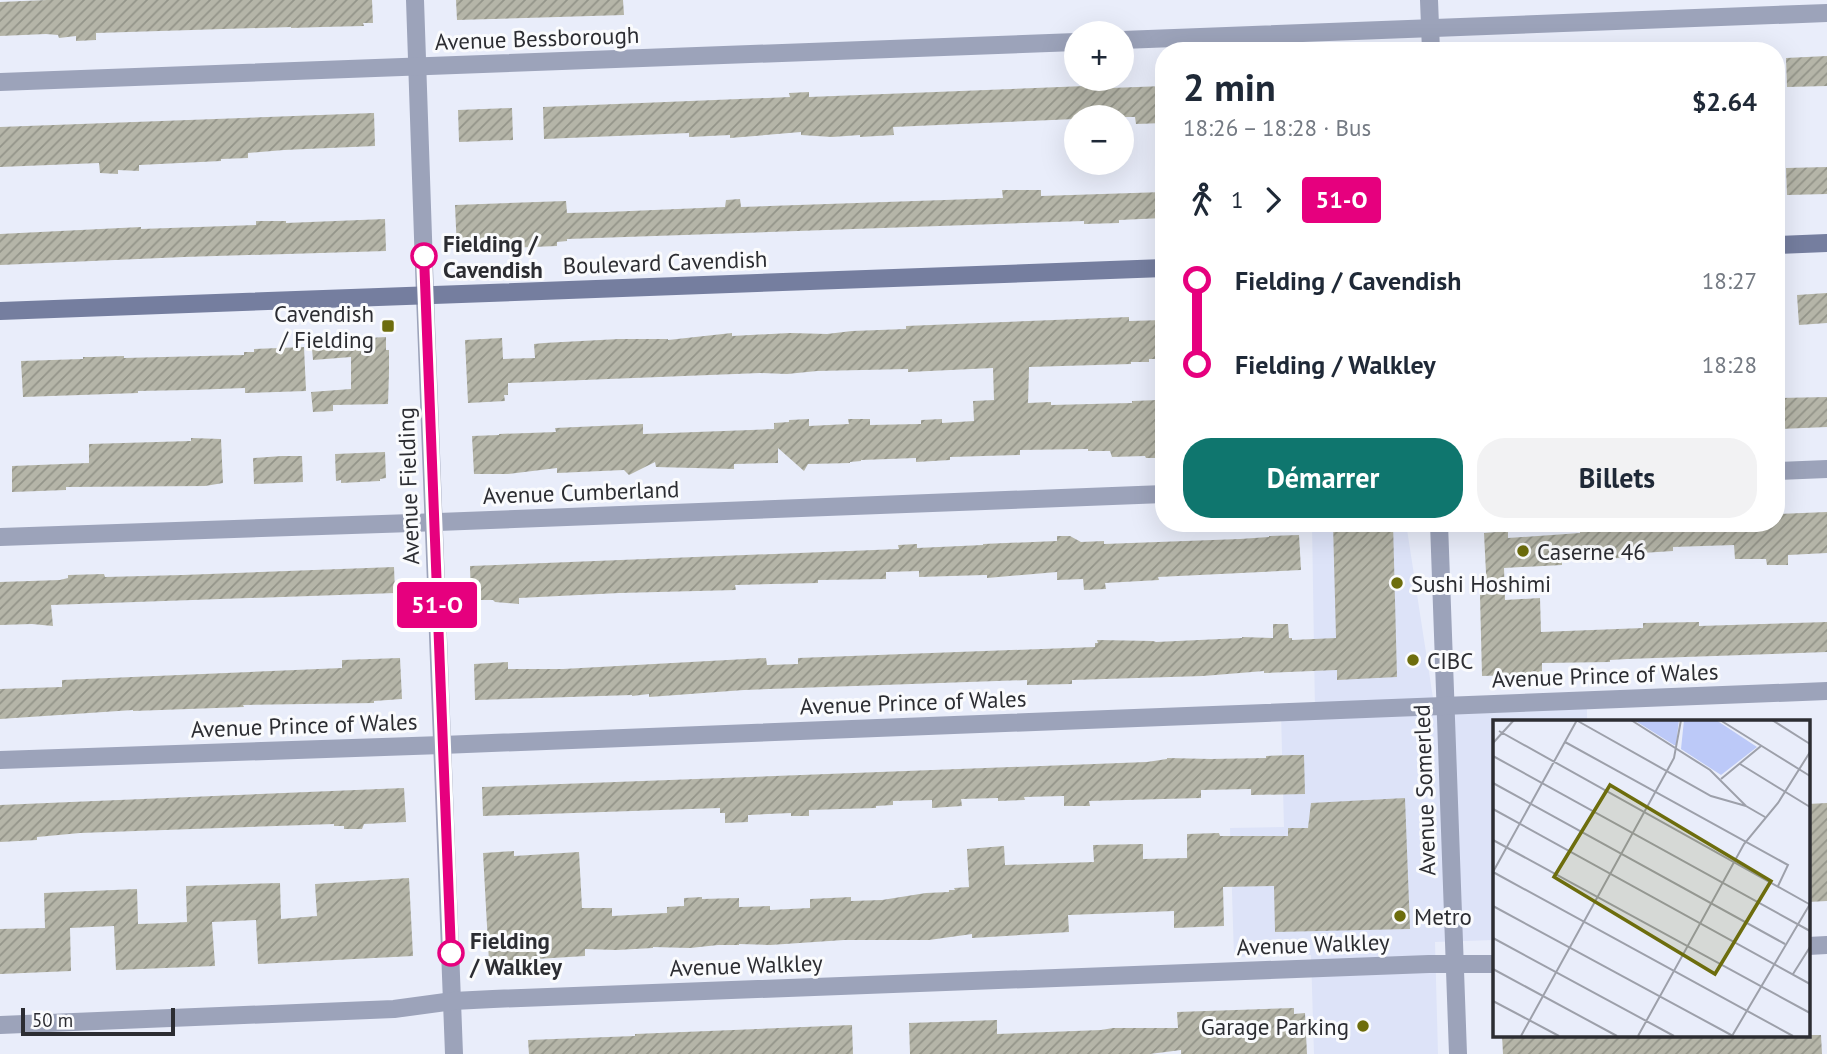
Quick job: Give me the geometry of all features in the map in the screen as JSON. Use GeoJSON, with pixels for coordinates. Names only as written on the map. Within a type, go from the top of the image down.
{"type":"FeatureCollection","features":[{"type":"Feature","properties":{"kind":"main road"},"geometry":{"type":"LineString","coordinates":[[1785,245],[1827,243]]}},
{"type":"Feature","properties":{"kind":"main road","name":"Boulevard Cavendish"},"geometry":{"type":"LineString","coordinates":[[0,311],[1155,268]]}},
{"type":"Feature","properties":{"kind":"street","name":"Avenue Fielding"},"geometry":{"type":"LineString","coordinates":[[415,0],[454,1054]]}},
{"type":"Feature","properties":{"kind":"street"},"geometry":{"type":"LineString","coordinates":[[1429,0],[1431,42]]}},
{"type":"Feature","properties":{"kind":"street"},"geometry":{"type":"LineString","coordinates":[[1134,40],[1827,13]]}},
{"type":"Feature","properties":{"kind":"street","name":"Avenue Bessborough"},"geometry":{"type":"LineString","coordinates":[[0,82],[1064,41]]}},
{"type":"Feature","properties":{"kind":"street"},"geometry":{"type":"LineString","coordinates":[[1785,471],[1827,469]]}},
{"type":"Feature","properties":{"kind":"street","name":"Avenue Cumberland"},"geometry":{"type":"LineString","coordinates":[[0,537],[1155,494]]}},
{"type":"Feature","properties":{"kind":"street","name":"Avenue Somerled"},"geometry":{"type":"LineString","coordinates":[[1439,532],[1458,1054]]}},
{"type":"Feature","properties":{"kind":"street","name":"Avenue Prince of Wales"},"geometry":{"type":"LineString","coordinates":[[0,760],[1827,691]]}},
{"type":"Feature","properties":{"kind":"street","name":"Avenue Walkley"},"geometry":{"type":"LineString","coordinates":[[0,1025],[394,1009],[453,1001],[1416,964],[1493,964]]}},
{"type":"Feature","properties":{"kind":"shaded area"},"geometry":{"type":"Polygon","coordinates":[[[1312,532],[1407,532],[1435,711],[1587,707],[1587,720],[1493,720],[1493,940],[1435,942],[1438,1054],[1314,1054],[1311,955],[1234,957],[1230,828],[1284,827],[1281,713],[1315,712],[1312,532]]]}},
{"type":"Feature","properties":{"kind":"building"},"geometry":{"type":"Polygon","coordinates":[[[372,0],[373,23],[363,23],[364,26],[96,33],[96,40],[76,41],[76,36],[59,38],[58,35],[46,34],[0,36],[0,2],[372,0]]]}},
{"type":"Feature","properties":{"kind":"building"},"geometry":{"type":"Polygon","coordinates":[[[456,0],[623,0],[624,15],[457,20],[456,0]]]}},
{"type":"Feature","properties":{"kind":"building"},"geometry":{"type":"Polygon","coordinates":[[[1827,56],[1827,86],[1787,87],[1786,58],[1827,56]]]}},
{"type":"Feature","properties":{"kind":"building"},"geometry":{"type":"Polygon","coordinates":[[[1155,86],[1155,123],[1136,124],[1134,105],[1064,105],[1064,120],[893,127],[894,135],[832,137],[801,135],[801,132],[730,138],[730,135],[689,137],[689,133],[544,139],[543,107],[790,97],[789,93],[809,92],[809,97],[1064,87],[1064,91],[1134,91],[1134,87],[1155,86]]]}},
{"type":"Feature","properties":{"kind":"building"},"geometry":{"type":"Polygon","coordinates":[[[512,108],[513,140],[459,142],[458,110],[512,108]]]}},
{"type":"Feature","properties":{"kind":"building"},"geometry":{"type":"Polygon","coordinates":[[[374,113],[375,146],[248,153],[248,158],[221,161],[139,165],[139,171],[118,170],[118,174],[100,173],[99,163],[0,167],[0,127],[374,113]]]}},
{"type":"Feature","properties":{"kind":"building"},"geometry":{"type":"Polygon","coordinates":[[[1827,167],[1827,194],[1787,195],[1786,168],[1827,167]]]}},
{"type":"Feature","properties":{"kind":"building"},"geometry":{"type":"Polygon","coordinates":[[[1002,190],[1041,190],[1041,196],[1155,192],[1155,218],[1119,220],[1119,223],[1084,224],[1084,221],[567,239],[557,242],[557,246],[457,250],[455,205],[566,201],[567,213],[725,207],[726,200],[740,199],[741,207],[1003,198],[1002,190]]]}},
{"type":"Feature","properties":{"kind":"building"},"geometry":{"type":"Polygon","coordinates":[[[385,219],[386,251],[0,265],[0,234],[256,225],[256,221],[286,223],[385,219]]]}},
{"type":"Feature","properties":{"kind":"building"},"geometry":{"type":"Polygon","coordinates":[[[1827,293],[1827,323],[1799,325],[1797,295],[1827,293]]]}},
{"type":"Feature","properties":{"kind":"building"},"geometry":{"type":"Polygon","coordinates":[[[1129,317],[1129,321],[1155,320],[1155,359],[1131,364],[1029,367],[1028,403],[1051,402],[1051,405],[1155,400],[1155,458],[1112,457],[1110,451],[1088,449],[1020,450],[1020,455],[950,457],[950,460],[916,462],[916,458],[808,464],[804,471],[778,448],[778,463],[734,464],[734,469],[656,467],[655,462],[629,475],[624,470],[557,473],[557,468],[508,474],[474,474],[472,436],[556,432],[555,428],[643,424],[643,434],[774,429],[774,423],[809,419],[809,426],[849,424],[848,419],[870,419],[870,425],[921,424],[921,420],[942,419],[942,423],[974,421],[973,401],[994,400],[993,368],[908,372],[908,369],[817,371],[508,383],[505,401],[468,403],[465,340],[502,338],[503,359],[535,358],[534,344],[544,343],[619,339],[668,340],[732,333],[732,336],[827,334],[906,329],[906,326],[1129,317]]]}},
{"type":"Feature","properties":{"kind":"building"},"geometry":{"type":"Polygon","coordinates":[[[331,336],[331,340],[386,337],[386,350],[389,350],[388,404],[333,405],[333,411],[313,412],[311,392],[351,389],[351,357],[313,360],[311,338],[331,336]]]}},
{"type":"Feature","properties":{"kind":"building"},"geometry":{"type":"Polygon","coordinates":[[[304,347],[306,391],[245,393],[245,388],[23,397],[21,361],[83,357],[244,355],[244,352],[254,352],[254,349],[304,347]]]}},
{"type":"Feature","properties":{"kind":"building"},"geometry":{"type":"Polygon","coordinates":[[[1827,397],[1827,427],[1785,429],[1785,398],[1827,397]]]}},
{"type":"Feature","properties":{"kind":"building"},"geometry":{"type":"Polygon","coordinates":[[[191,438],[221,439],[223,483],[205,486],[66,487],[66,490],[12,492],[12,466],[89,463],[89,444],[191,441],[191,438]]]}},
{"type":"Feature","properties":{"kind":"building"},"geometry":{"type":"Polygon","coordinates":[[[385,452],[386,478],[380,481],[336,481],[335,454],[385,452]]]}},
{"type":"Feature","properties":{"kind":"building"},"geometry":{"type":"Polygon","coordinates":[[[302,456],[303,482],[254,484],[253,458],[302,456]]]}},
{"type":"Feature","properties":{"kind":"building"},"geometry":{"type":"Polygon","coordinates":[[[1827,512],[1827,553],[1788,555],[1788,565],[1767,565],[1766,559],[1735,559],[1734,545],[1673,547],[1673,551],[1626,554],[1626,558],[1562,559],[1562,565],[1504,568],[1505,600],[1540,598],[1541,632],[1643,628],[1643,623],[1699,622],[1699,626],[1827,622],[1827,652],[1542,663],[1542,674],[1482,676],[1480,595],[1487,593],[1484,533],[1508,532],[1508,538],[1580,532],[1785,532],[1785,514],[1827,512]]]}},
{"type":"Feature","properties":{"kind":"building"},"geometry":{"type":"Polygon","coordinates":[[[1333,532],[1393,532],[1397,677],[1337,680],[1337,670],[1264,671],[1203,676],[1072,680],[1072,684],[1027,685],[1027,680],[744,690],[649,697],[649,694],[475,700],[474,664],[508,662],[508,669],[563,669],[766,658],[767,665],[798,664],[798,658],[1095,647],[1097,640],[1156,642],[1273,638],[1273,624],[1288,624],[1289,638],[1292,640],[1336,638],[1333,532]]]}},
{"type":"Feature","properties":{"kind":"building"},"geometry":{"type":"Polygon","coordinates":[[[1299,535],[1301,570],[1158,577],[1159,580],[1105,583],[1106,589],[1084,590],[1083,579],[1057,580],[1057,572],[987,578],[987,575],[919,577],[919,571],[886,572],[886,579],[735,585],[736,590],[519,598],[519,604],[471,600],[470,566],[899,549],[898,545],[917,544],[917,548],[983,545],[1057,541],[1057,536],[1070,536],[1081,542],[1104,541],[1104,544],[1299,535]]]}},
{"type":"Feature","properties":{"kind":"building"},"geometry":{"type":"Polygon","coordinates":[[[394,567],[395,593],[51,605],[53,626],[0,625],[0,582],[60,580],[68,578],[68,575],[104,574],[105,577],[394,567]]]}},
{"type":"Feature","properties":{"kind":"building"},"geometry":{"type":"Polygon","coordinates":[[[400,658],[402,699],[374,703],[243,705],[244,707],[133,710],[0,719],[0,689],[62,687],[62,680],[342,668],[342,660],[400,658]]]}},
{"type":"Feature","properties":{"kind":"building"},"geometry":{"type":"Polygon","coordinates":[[[1304,755],[1305,794],[1251,795],[1251,789],[1201,790],[1201,798],[1089,801],[1090,806],[1064,806],[1064,796],[998,801],[998,798],[961,799],[962,806],[932,808],[932,800],[893,801],[893,805],[876,808],[809,810],[809,816],[791,816],[791,813],[748,815],[748,822],[725,823],[725,813],[720,813],[720,808],[483,816],[482,787],[1147,762],[1167,758],[1266,758],[1304,755]]]}},
{"type":"Feature","properties":{"kind":"building"},"geometry":{"type":"Polygon","coordinates":[[[404,788],[406,822],[364,824],[362,829],[344,829],[344,826],[334,824],[80,833],[37,837],[37,840],[0,842],[0,805],[404,788]]]}},
{"type":"Feature","properties":{"kind":"building"},"geometry":{"type":"Polygon","coordinates":[[[1405,798],[1410,929],[1275,932],[1274,886],[1223,887],[1224,926],[1174,928],[1174,911],[1068,915],[1069,932],[972,938],[972,934],[929,940],[844,940],[690,948],[585,949],[585,956],[489,962],[483,853],[514,851],[514,856],[579,852],[582,908],[612,908],[612,916],[667,913],[667,907],[684,906],[684,898],[702,897],[739,898],[739,907],[770,906],[770,910],[810,908],[810,899],[851,897],[851,901],[882,900],[969,887],[967,849],[1004,846],[1005,865],[1094,862],[1093,845],[1143,844],[1143,859],[1187,858],[1187,834],[1288,836],[1288,828],[1308,828],[1311,803],[1405,798]]]}},
{"type":"Feature","properties":{"kind":"building"},"geometry":{"type":"Polygon","coordinates":[[[1827,803],[1827,901],[1810,902],[1810,804],[1827,803]]]}},
{"type":"Feature","properties":{"kind":"building"},"geometry":{"type":"Polygon","coordinates":[[[409,878],[413,956],[258,964],[256,920],[212,922],[215,966],[116,970],[114,926],[70,928],[71,971],[0,974],[0,929],[45,928],[44,893],[137,889],[138,924],[170,923],[187,922],[186,886],[280,883],[281,919],[317,916],[315,884],[409,878]]]}},
{"type":"Feature","properties":{"kind":"building"},"geometry":{"type":"Polygon","coordinates":[[[1294,1008],[1294,1014],[1305,1013],[1307,1054],[1181,1054],[1181,1050],[1150,1054],[910,1054],[909,1023],[997,1020],[997,1034],[1113,1028],[1178,1028],[1177,1012],[1294,1008]]]}},
{"type":"Feature","properties":{"kind":"building"},"geometry":{"type":"Polygon","coordinates":[[[852,1025],[853,1054],[529,1054],[528,1040],[635,1034],[852,1025]]]}},
{"type":"Feature","properties":{"kind":"building"},"geometry":{"type":"Polygon","coordinates":[[[1821,1035],[1822,1054],[1503,1054],[1502,1036],[1821,1035]]]}},
{"type":"Feature","properties":{"kind":"bus line","name":"51-O"},"geometry":{"type":"LineString","coordinates":[[424,256],[451,953]]}},
{"type":"Feature","properties":{"kind":"place","name":"Fielding / Cavendish"},"geometry":{"type":"Point","coordinates":[424,256]}},
{"type":"Feature","properties":{"kind":"place","name":"Cavendish / Fielding"},"geometry":{"type":"Point","coordinates":[388,326]}},
{"type":"Feature","properties":{"kind":"place","name":"Caserne 46"},"geometry":{"type":"Point","coordinates":[1523,551]}},
{"type":"Feature","properties":{"kind":"place","name":"Sushi Hoshimi"},"geometry":{"type":"Point","coordinates":[1397,583]}},
{"type":"Feature","properties":{"kind":"place","name":"CIBC"},"geometry":{"type":"Point","coordinates":[1413,660]}},
{"type":"Feature","properties":{"kind":"place","name":"Metro"},"geometry":{"type":"Point","coordinates":[1400,916]}},
{"type":"Feature","properties":{"kind":"place","name":"Fielding / Walkley"},"geometry":{"type":"Point","coordinates":[451,953]}},
{"type":"Feature","properties":{"kind":"place","name":"Garage Parking"},"geometry":{"type":"Point","coordinates":[1363,1026]}}]}
